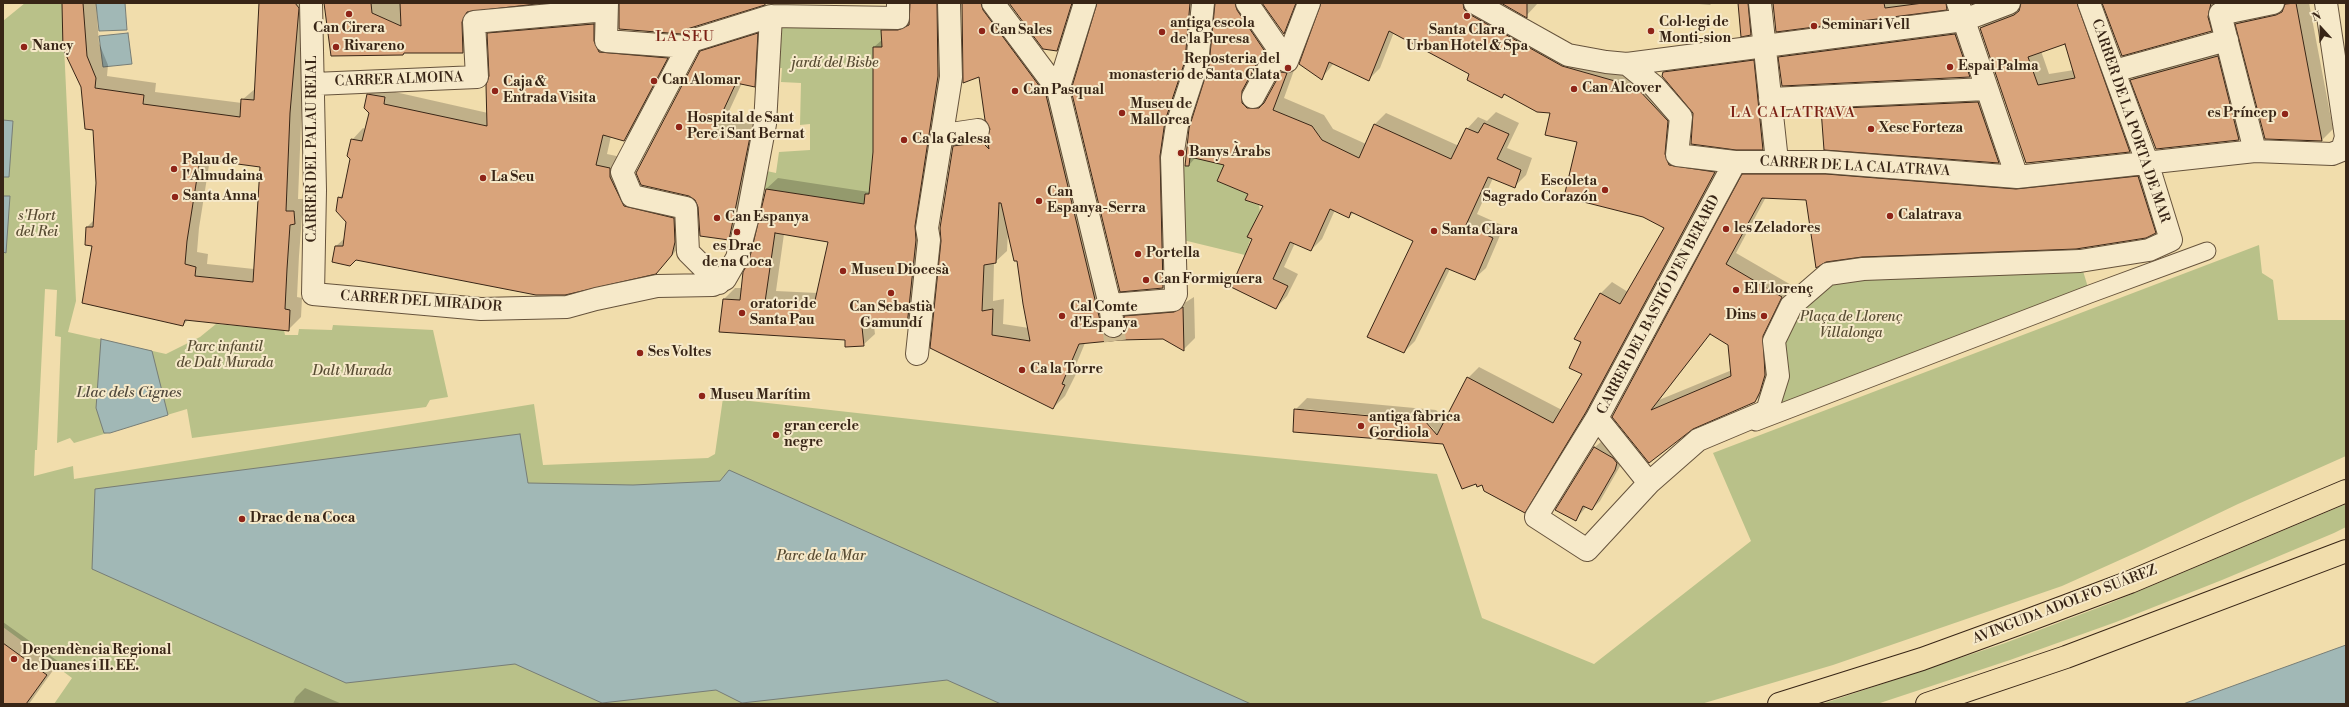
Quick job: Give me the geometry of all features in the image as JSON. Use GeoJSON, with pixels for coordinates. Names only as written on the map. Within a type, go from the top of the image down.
{"type":"FeatureCollection","features":[{"type":"Feature","properties":{"kind":"highway","name":"AVINGUDA ADOLFO SUÁREZ"},"geometry":{"type":"LineString","coordinates":[[1779,704],[1915,661],[2025,622],[2130,582],[2346,490]]}},
{"type":"Feature","properties":{"kind":"highway"},"geometry":{"type":"LineString","coordinates":[[1926,704],[2102,644],[2346,550]]}},
{"type":"Feature","properties":{"kind":"street","name":"CARRER DEL PALAU REIAL"},"geometry":{"type":"LineString","coordinates":[[311,3],[314,84],[313,294]]}},
{"type":"Feature","properties":{"kind":"street"},"geometry":{"type":"LineString","coordinates":[[771,16],[765,124],[747,220],[737,258],[725,279],[719,283],[688,252],[686,208],[632,196],[622,172],[691,41],[771,16],[817,9],[898,18],[898,3]]}},
{"type":"Feature","properties":{"kind":"street"},"geometry":{"type":"LineString","coordinates":[[917,354],[929,240],[927,228],[937,159],[944,135],[951,77],[949,3]]}},
{"type":"Feature","properties":{"kind":"street"},"geometry":{"type":"LineString","coordinates":[[993,3],[1058,90],[1110,305],[1113,326]]}},
{"type":"Feature","properties":{"kind":"street"},"geometry":{"type":"LineString","coordinates":[[1058,90],[1085,3]]}},
{"type":"Feature","properties":{"kind":"street"},"geometry":{"type":"LineString","coordinates":[[1110,305],[1173,300],[1176,294],[1172,158],[1177,124],[1197,64],[1203,3]]}},
{"type":"Feature","properties":{"kind":"street"},"geometry":{"type":"LineString","coordinates":[[1247,3],[1283,55]]}},
{"type":"Feature","properties":{"kind":"street"},"geometry":{"type":"LineString","coordinates":[[1253,97],[1283,55],[1309,3]]}},
{"type":"Feature","properties":{"kind":"street"},"geometry":{"type":"LineString","coordinates":[[1760,3],[1777,161]]}},
{"type":"Feature","properties":{"kind":"street"},"geometry":{"type":"LineString","coordinates":[[1480,4],[1568,55],[1627,64],[1764,47],[2009,3]]}},
{"type":"Feature","properties":{"kind":"street","name":"CARRER DE LA PORTA DE MAR"},"geometry":{"type":"LineString","coordinates":[[1649,483],[1698,440],[1767,411],[1778,376],[1774,341],[1791,306],[1828,274],[1863,269],[2080,261],[2149,250],[2171,240],[2147,162],[2089,3]]}},
{"type":"Feature","properties":{"kind":"street"},"geometry":{"type":"LineString","coordinates":[[2255,151],[2220,14],[2273,3]]}},
{"type":"Feature","properties":{"kind":"street","name":"CARRER DE LA CALATRAVA"},"geometry":{"type":"LineString","coordinates":[[1627,64],[1654,86],[1681,117],[1677,155],[1735,162],[1826,162],[2017,177],[2255,151],[2332,154],[2342,150],[2346,137],[2326,3]]}},
{"type":"Feature","properties":{"kind":"street","name":"CARRER ALMOINA"},"geometry":{"type":"LineString","coordinates":[[314,84],[477,77],[474,22],[606,6]]}},
{"type":"Feature","properties":{"kind":"street"},"geometry":{"type":"LineString","coordinates":[[606,6],[606,41],[688,47]]}},
{"type":"Feature","properties":{"kind":"street"},"geometry":{"type":"LineString","coordinates":[[1961,11],[1986,89],[2017,177]]}},
{"type":"Feature","properties":{"kind":"street"},"geometry":{"type":"LineString","coordinates":[[2114,71],[2227,40]]}},
{"type":"Feature","properties":{"kind":"street"},"geometry":{"type":"LineString","coordinates":[[1770,99],[1986,89]]}},
{"type":"Feature","properties":{"kind":"street"},"geometry":{"type":"LineString","coordinates":[[944,135],[978,130]]}},
{"type":"Feature","properties":{"kind":"street","name":"CARRER DEL BASTIÓ D'EN BERARD"},"geometry":{"type":"LineString","coordinates":[[1649,483],[1597,418],[1735,162]]}},
{"type":"Feature","properties":{"kind":"street"},"geometry":{"type":"LineString","coordinates":[[1701,444],[2075,300],[2207,252]]}},
{"type":"Feature","properties":{"kind":"street","name":"CARRER DEL MIRADOR"},"geometry":{"type":"LineString","coordinates":[[313,294],[481,309],[504,309],[567,307],[596,298],[657,286],[719,283]]}},
{"type":"Feature","properties":{"kind":"street"},"geometry":{"type":"LineString","coordinates":[[1597,418],[1536,517],[1586,550],[1649,483]]}},
{"type":"Feature","properties":{"kind":"green space","name":"Parc de la Mar"},"geometry":{"type":"Polygon","coordinates":[[[25,3],[62,3],[76,301],[68,332],[166,354],[200,337],[216,324],[284,330],[285,335],[298,335],[299,329],[332,330],[333,325],[433,330],[448,397],[430,400],[426,407],[192,438],[187,409],[74,443],[70,438],[57,443],[61,337],[55,336],[57,290],[45,289],[37,450],[35,450],[34,476],[73,466],[74,479],[534,404],[543,465],[708,458],[715,454],[723,398],[1134,444],[1437,474],[1482,618],[1594,664],[1751,541],[1713,453],[2259,245],[2262,273],[2273,280],[2278,320],[2346,320],[2346,456],[2238,504],[2062,586],[1833,665],[1701,704],[54,704],[72,678],[3,627],[3,21],[25,3]]]}},
{"type":"Feature","properties":{"kind":"green space","name":"jardí del Bisbe"},"geometry":{"type":"Polygon","coordinates":[[[777,23],[881,27],[882,47],[873,47],[873,152],[869,194],[864,204],[759,188],[762,170],[776,173],[779,152],[810,150],[810,124],[800,125],[801,83],[781,82],[782,68],[771,69],[777,23]]]}},
{"type":"Feature","properties":{"kind":"green space"},"geometry":{"type":"Polygon","coordinates":[[[1190,157],[1225,163],[1217,181],[1248,194],[1245,200],[1259,205],[1260,212],[1245,255],[1183,240],[1177,166],[1189,166],[1190,157]]]}},
{"type":"Feature","properties":{"kind":"green space","name":"Plaça de Llorenç Villalonga"},"geometry":{"type":"Polygon","coordinates":[[[2080,261],[2090,294],[1780,413],[1774,341],[1828,274],[2080,261]]]}},
{"type":"Feature","properties":{"kind":"green space"},"geometry":{"type":"Polygon","coordinates":[[[2346,504],[2346,527],[2222,580],[2116,622],[2010,660],[1877,704],[1822,704],[2005,643],[2108,604],[2346,504]]]}},
{"type":"Feature","properties":{"kind":"water"},"geometry":{"type":"Polygon","coordinates":[[[96,3],[125,3],[127,30],[99,31],[96,3]]]}},
{"type":"Feature","properties":{"kind":"water"},"geometry":{"type":"Polygon","coordinates":[[[128,33],[132,64],[103,67],[99,36],[128,33]]]}},
{"type":"Feature","properties":{"kind":"water"},"geometry":{"type":"Polygon","coordinates":[[[3,120],[13,121],[9,177],[3,177],[3,120]]]}},
{"type":"Feature","properties":{"kind":"water"},"geometry":{"type":"Polygon","coordinates":[[[3,196],[10,196],[6,253],[3,252],[3,196]]]}},
{"type":"Feature","properties":{"kind":"water","name":"Llac dels Cignes"},"geometry":{"type":"Polygon","coordinates":[[[101,339],[152,351],[168,415],[110,433],[104,433],[96,408],[101,339]]]}},
{"type":"Feature","properties":{"kind":"water"},"geometry":{"type":"Polygon","coordinates":[[[520,434],[528,483],[633,485],[720,481],[729,470],[1251,704],[1001,704],[947,680],[742,703],[716,690],[602,703],[515,664],[346,683],[92,569],[95,489],[520,434]]]}},
{"type":"Feature","properties":{"kind":"water"},"geometry":{"type":"Polygon","coordinates":[[[2346,645],[2346,704],[2183,704],[2346,645]]]}},
{"type":"Feature","properties":{"kind":"building","name":"Palau de l'Almudaina"},"geometry":{"type":"Polygon","coordinates":[[[62,3],[83,3],[87,56],[96,78],[95,88],[144,95],[143,104],[240,117],[241,99],[254,100],[259,3],[295,3],[299,8],[290,113],[286,211],[294,211],[295,224],[290,225],[287,269],[285,309],[290,310],[289,331],[185,320],[183,326],[82,303],[92,246],[85,245],[86,227],[93,227],[96,183],[93,130],[85,129],[81,87],[63,49],[62,3]],[[200,159],[187,241],[185,264],[196,267],[195,276],[253,282],[260,167],[200,159]]]}},
{"type":"Feature","properties":{"kind":"building"},"geometry":{"type":"Polygon","coordinates":[[[324,3],[371,3],[372,13],[401,26],[400,3],[545,3],[467,12],[462,22],[463,53],[404,53],[403,55],[331,56],[324,3]]]}},
{"type":"Feature","properties":{"kind":"building"},"geometry":{"type":"Polygon","coordinates":[[[619,3],[765,3],[765,5],[687,29],[681,34],[619,29],[619,3]]]}},
{"type":"Feature","properties":{"kind":"building"},"geometry":{"type":"Polygon","coordinates":[[[910,3],[937,3],[938,76],[915,226],[916,240],[907,326],[864,318],[864,326],[862,327],[864,346],[845,347],[845,340],[719,332],[723,299],[740,300],[743,272],[749,261],[766,189],[864,204],[865,194],[869,194],[873,152],[873,47],[882,47],[881,30],[898,30],[909,25],[910,3]],[[775,233],[765,302],[814,305],[828,242],[775,233]]]}},
{"type":"Feature","properties":{"kind":"building"},"geometry":{"type":"Polygon","coordinates":[[[962,3],[981,3],[983,10],[1046,95],[1103,333],[1109,338],[1121,336],[1125,330],[1124,316],[1174,312],[1183,307],[1184,351],[1163,339],[1120,340],[1079,344],[1062,384],[1065,385],[1053,409],[930,348],[941,241],[940,228],[953,146],[982,142],[989,149],[987,138],[990,129],[985,120],[979,77],[963,83],[962,3]],[[999,203],[996,263],[984,265],[982,311],[993,309],[992,335],[1030,341],[1017,261],[1014,261],[1001,203],[999,203]]]}},
{"type":"Feature","properties":{"kind":"building"},"geometry":{"type":"Polygon","coordinates":[[[1009,3],[1072,3],[1057,51],[1043,49],[1009,3]]]}},
{"type":"Feature","properties":{"kind":"building"},"geometry":{"type":"Polygon","coordinates":[[[1097,3],[1190,3],[1185,61],[1165,121],[1160,156],[1163,288],[1120,292],[1071,90],[1097,3]]]}},
{"type":"Feature","properties":{"kind":"building","name":"Santa Clara"},"geometry":{"type":"Polygon","coordinates":[[[1215,3],[1235,3],[1237,10],[1264,50],[1242,91],[1242,103],[1247,108],[1259,108],[1264,103],[1281,72],[1287,73],[1273,110],[1312,126],[1322,140],[1359,158],[1374,124],[1451,159],[1466,128],[1478,133],[1484,123],[1509,134],[1497,159],[1521,170],[1515,188],[1488,177],[1466,225],[1493,238],[1475,280],[1446,268],[1404,353],[1367,337],[1413,241],[1351,212],[1349,218],[1330,209],[1311,251],[1290,242],[1273,279],[1288,286],[1276,309],[1231,287],[1252,239],[1247,237],[1263,206],[1245,200],[1248,194],[1217,181],[1224,165],[1190,157],[1189,166],[1185,166],[1189,128],[1209,65],[1215,3]]]}},
{"type":"Feature","properties":{"kind":"building"},"geometry":{"type":"Polygon","coordinates":[[[1262,3],[1296,3],[1284,34],[1262,3]]]}},
{"type":"Feature","properties":{"kind":"building"},"geometry":{"type":"Polygon","coordinates":[[[1321,3],[1463,3],[1464,9],[1469,14],[1562,66],[1636,87],[1668,121],[1665,154],[1669,165],[1715,172],[1586,412],[1525,513],[1484,491],[1482,485],[1477,487],[1476,484],[1462,489],[1443,444],[1293,432],[1294,409],[1425,421],[1437,435],[1467,377],[1553,423],[1582,374],[1569,368],[1581,342],[1574,339],[1600,293],[1620,304],[1664,228],[1643,217],[1564,197],[1577,142],[1545,135],[1550,113],[1537,112],[1504,94],[1502,98],[1467,80],[1469,74],[1389,31],[1369,81],[1329,62],[1322,80],[1299,64],[1321,3]]]}},
{"type":"Feature","properties":{"kind":"building"},"geometry":{"type":"Polygon","coordinates":[[[1501,3],[1527,3],[1527,18],[1501,3]]]}},
{"type":"Feature","properties":{"kind":"building"},"geometry":{"type":"Polygon","coordinates":[[[1738,3],[1748,3],[1751,35],[1741,37],[1738,3]]]}},
{"type":"Feature","properties":{"kind":"building","name":"Seminari Vell"},"geometry":{"type":"Polygon","coordinates":[[[1773,3],[1884,3],[1885,8],[1923,3],[1946,3],[1947,10],[1776,32],[1773,3]]]}},
{"type":"Feature","properties":{"kind":"building"},"geometry":{"type":"Polygon","coordinates":[[[2021,3],[2077,3],[2130,152],[2026,163],[1980,28],[2014,15],[2019,11],[2021,3]],[[2065,44],[2028,57],[2038,85],[2075,78],[2065,44]]]}},
{"type":"Feature","properties":{"kind":"building"},"geometry":{"type":"Polygon","coordinates":[[[2102,3],[2211,3],[2208,17],[2212,31],[2122,56],[2102,3]]]}},
{"type":"Feature","properties":{"kind":"building"},"geometry":{"type":"Polygon","coordinates":[[[2296,3],[2322,141],[2265,139],[2235,24],[2276,15],[2282,12],[2285,4],[2296,3]]]}},
{"type":"Feature","properties":{"kind":"building","name":"La Seu"},"geometry":{"type":"Polygon","coordinates":[[[594,24],[594,41],[599,52],[668,58],[624,141],[603,135],[596,165],[610,168],[610,177],[624,206],[674,218],[675,242],[672,255],[656,274],[565,295],[536,295],[356,260],[350,266],[332,262],[335,246],[343,246],[346,222],[336,211],[338,197],[342,198],[350,159],[347,156],[351,139],[362,141],[369,113],[364,108],[367,94],[385,97],[384,104],[487,126],[486,85],[489,76],[487,33],[594,24]]]}},
{"type":"Feature","properties":{"kind":"building"},"geometry":{"type":"Polygon","coordinates":[[[758,33],[755,87],[736,83],[712,135],[750,137],[729,240],[700,236],[698,207],[695,200],[689,196],[641,185],[636,173],[700,51],[758,33]]]}},
{"type":"Feature","properties":{"kind":"building"},"geometry":{"type":"Polygon","coordinates":[[[1955,34],[1970,77],[1782,86],[1778,57],[1955,34]]]}},
{"type":"Feature","properties":{"kind":"building"},"geometry":{"type":"Polygon","coordinates":[[[2218,56],[2239,140],[2156,149],[2130,80],[2218,56]]]}},
{"type":"Feature","properties":{"kind":"building"},"geometry":{"type":"Polygon","coordinates":[[[1754,60],[1763,150],[1736,150],[1691,144],[1693,113],[1662,76],[1663,72],[1754,60]]]}},
{"type":"Feature","properties":{"kind":"building","name":"Xesc Forteza"},"geometry":{"type":"Polygon","coordinates":[[[1978,102],[1999,163],[1824,150],[1821,109],[1978,102]]]}},
{"type":"Feature","properties":{"kind":"building"},"geometry":{"type":"Polygon","coordinates":[[[1742,174],[1826,174],[2016,189],[2138,176],[2156,233],[2146,238],[2076,249],[1862,257],[1826,262],[1816,268],[1806,200],[1762,198],[1726,264],[1782,297],[1763,336],[1765,375],[1760,392],[1755,402],[1693,429],[1649,463],[1612,417],[1742,174]],[[1710,334],[1651,410],[1731,376],[1728,345],[1710,334]]]}},
{"type":"Feature","properties":{"kind":"building"},"geometry":{"type":"Polygon","coordinates":[[[1594,447],[1613,458],[1617,463],[1615,470],[1592,510],[1583,506],[1576,521],[1555,510],[1594,447]]]}},
{"type":"Feature","properties":{"kind":"building","name":"Dependència Regional de Duanes i II. EE."},"geometry":{"type":"Polygon","coordinates":[[[3,643],[47,675],[26,704],[3,704],[3,643]]]}},
{"type":"Feature","properties":{"kind":"tunnel"},"geometry":{"type":"LineString","coordinates":[[1113,326],[1115,341]]}},
{"type":"Feature","properties":{"kind":"place","name":"Can Cirera"},"geometry":{"type":"Point","coordinates":[349,14]}},
{"type":"Feature","properties":{"kind":"place","name":"Santa Clara Urban Hotel & Spa"},"geometry":{"type":"Point","coordinates":[1467,16]}},
{"type":"Feature","properties":{"kind":"place","name":"Seminari Vell"},"geometry":{"type":"Point","coordinates":[1814,26]}},
{"type":"Feature","properties":{"kind":"place","name":"Can Sales"},"geometry":{"type":"Point","coordinates":[982,31]}},
{"type":"Feature","properties":{"kind":"place","name":"Col·legi de Monti-sion"},"geometry":{"type":"Point","coordinates":[1651,31]}},
{"type":"Feature","properties":{"kind":"place","name":"antiga escola de la Puresa"},"geometry":{"type":"Point","coordinates":[1162,32]}},
{"type":"Feature","properties":{"kind":"place","name":"Nancy"},"geometry":{"type":"Point","coordinates":[24,47]}},
{"type":"Feature","properties":{"kind":"place","name":"Rivareno"},"geometry":{"type":"Point","coordinates":[336,47]}},
{"type":"Feature","properties":{"kind":"place","name":"Espai Palma"},"geometry":{"type":"Point","coordinates":[1950,67]}},
{"type":"Feature","properties":{"kind":"place","name":"Reposteria del monasterio de Santa Clata"},"geometry":{"type":"Point","coordinates":[1288,68]}},
{"type":"Feature","properties":{"kind":"place","name":"Can Alomar"},"geometry":{"type":"Point","coordinates":[654,81]}},
{"type":"Feature","properties":{"kind":"place","name":"Can Alcover"},"geometry":{"type":"Point","coordinates":[1574,89]}},
{"type":"Feature","properties":{"kind":"place","name":"Caja & Entrada Visita"},"geometry":{"type":"Point","coordinates":[495,91]}},
{"type":"Feature","properties":{"kind":"place","name":"Can Pasqual"},"geometry":{"type":"Point","coordinates":[1015,91]}},
{"type":"Feature","properties":{"kind":"place","name":"Museu de Mallorca"},"geometry":{"type":"Point","coordinates":[1122,113]}},
{"type":"Feature","properties":{"kind":"place","name":"es Príncep"},"geometry":{"type":"Point","coordinates":[2285,114]}},
{"type":"Feature","properties":{"kind":"place","name":"Hospital de Sant Pere i Sant Bernat"},"geometry":{"type":"Point","coordinates":[679,127]}},
{"type":"Feature","properties":{"kind":"place","name":"Xesc Forteza"},"geometry":{"type":"Point","coordinates":[1871,129]}},
{"type":"Feature","properties":{"kind":"place","name":"Ca la Galesa"},"geometry":{"type":"Point","coordinates":[904,140]}},
{"type":"Feature","properties":{"kind":"place","name":"Banys Àrabs"},"geometry":{"type":"Point","coordinates":[1181,153]}},
{"type":"Feature","properties":{"kind":"place","name":"Palau de l'Almudaina"},"geometry":{"type":"Point","coordinates":[174,169]}},
{"type":"Feature","properties":{"kind":"place","name":"La Seu"},"geometry":{"type":"Point","coordinates":[483,178]}},
{"type":"Feature","properties":{"kind":"place","name":"Escoleta Sagrado Corazón"},"geometry":{"type":"Point","coordinates":[1605,190]}},
{"type":"Feature","properties":{"kind":"place","name":"Santa Anna"},"geometry":{"type":"Point","coordinates":[175,197]}},
{"type":"Feature","properties":{"kind":"place","name":"Can Espanya-Serra"},"geometry":{"type":"Point","coordinates":[1039,201]}},
{"type":"Feature","properties":{"kind":"place","name":"Calatrava"},"geometry":{"type":"Point","coordinates":[1890,216]}},
{"type":"Feature","properties":{"kind":"place","name":"Can Espanya"},"geometry":{"type":"Point","coordinates":[717,218]}},
{"type":"Feature","properties":{"kind":"place","name":"les Zeladores"},"geometry":{"type":"Point","coordinates":[1726,229]}},
{"type":"Feature","properties":{"kind":"place","name":"Santa Clara"},"geometry":{"type":"Point","coordinates":[1434,231]}},
{"type":"Feature","properties":{"kind":"place","name":"es Drac de na Coca"},"geometry":{"type":"Point","coordinates":[737,232]}},
{"type":"Feature","properties":{"kind":"place","name":"Portella"},"geometry":{"type":"Point","coordinates":[1138,254]}},
{"type":"Feature","properties":{"kind":"place","name":"Museu Diocesà"},"geometry":{"type":"Point","coordinates":[843,271]}},
{"type":"Feature","properties":{"kind":"place","name":"Can Formiguera"},"geometry":{"type":"Point","coordinates":[1146,280]}},
{"type":"Feature","properties":{"kind":"place","name":"El Llorenç"},"geometry":{"type":"Point","coordinates":[1736,290]}},
{"type":"Feature","properties":{"kind":"place","name":"Can Sebastià Gamundí"},"geometry":{"type":"Point","coordinates":[891,293]}},
{"type":"Feature","properties":{"kind":"place","name":"oratori de Santa Pau"},"geometry":{"type":"Point","coordinates":[742,313]}},
{"type":"Feature","properties":{"kind":"place","name":"Cal Comte d'Espanya"},"geometry":{"type":"Point","coordinates":[1062,316]}},
{"type":"Feature","properties":{"kind":"place","name":"Dins"},"geometry":{"type":"Point","coordinates":[1764,316]}},
{"type":"Feature","properties":{"kind":"place","name":"Ses Voltes"},"geometry":{"type":"Point","coordinates":[640,353]}},
{"type":"Feature","properties":{"kind":"place","name":"Ca la Torre"},"geometry":{"type":"Point","coordinates":[1022,370]}},
{"type":"Feature","properties":{"kind":"place","name":"Museu Marítim"},"geometry":{"type":"Point","coordinates":[702,396]}},
{"type":"Feature","properties":{"kind":"place","name":"antiga fàbrica Gordiola"},"geometry":{"type":"Point","coordinates":[1361,426]}},
{"type":"Feature","properties":{"kind":"place","name":"gran cercle negre"},"geometry":{"type":"Point","coordinates":[776,435]}},
{"type":"Feature","properties":{"kind":"place","name":"Drac de na Coca"},"geometry":{"type":"Point","coordinates":[242,519]}},
{"type":"Feature","properties":{"kind":"place","name":"Dependència Regional de Duanes i II. EE."},"geometry":{"type":"Point","coordinates":[14,659]}},
{"type":"Feature","properties":{"kind":"district","name":"LA SEU"},"geometry":{"type":"Point","coordinates":[685,37]}},
{"type":"Feature","properties":{"kind":"district","name":"LA CALATRAVA"},"geometry":{"type":"Point","coordinates":[1793,113]}},
{"type":"Feature","properties":{"kind":"park label","name":"s'Hort del Rei"},"geometry":{"type":"Point","coordinates":[37,226]}},
{"type":"Feature","properties":{"kind":"park label","name":"Parc infantil de Dalt Murada"},"geometry":{"type":"Point","coordinates":[225,356]}},
{"type":"Feature","properties":{"kind":"park label","name":"Dalt Murada"},"geometry":{"type":"Point","coordinates":[352,372]}}]}
